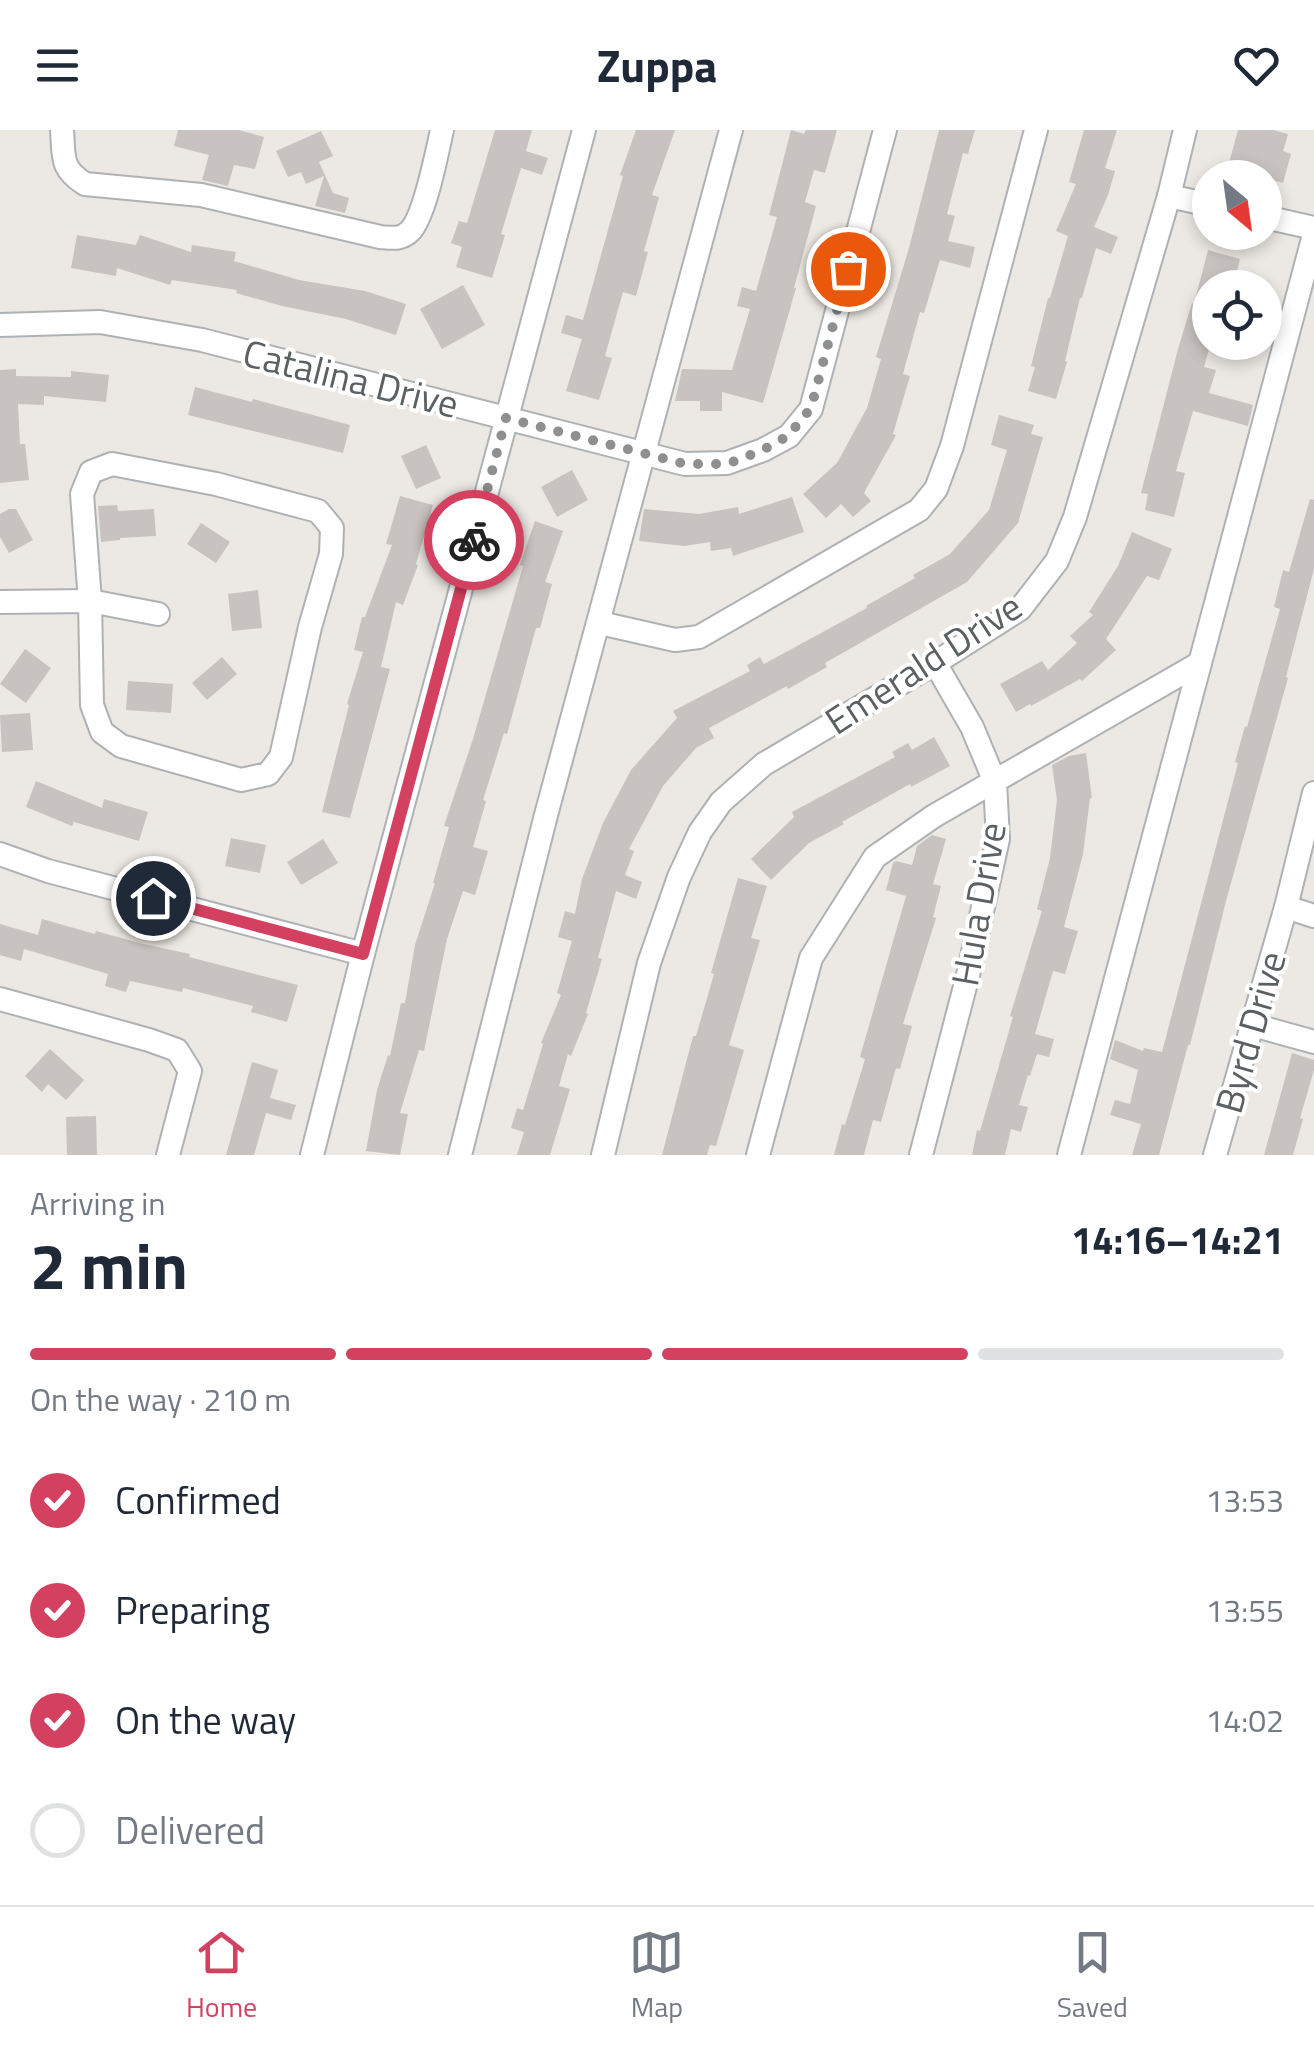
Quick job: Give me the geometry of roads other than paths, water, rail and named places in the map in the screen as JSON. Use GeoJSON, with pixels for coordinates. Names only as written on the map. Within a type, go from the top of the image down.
{"type":"FeatureCollection","features":[{"type":"Feature","properties":{"kind":"street"},"geometry":{"type":"LineString","coordinates":[[62,130],[64,160],[70,174],[85,184],[201,195],[398,239],[410,231],[419,216],[442,130]]}},
{"type":"Feature","properties":{"kind":"street"},"geometry":{"type":"LineString","coordinates":[[312,1155],[584,130]]}},
{"type":"Feature","properties":{"kind":"street"},"geometry":{"type":"LineString","coordinates":[[460,1155],[546,816],[731,130]]}},
{"type":"Feature","properties":{"kind":"street","name":"Catalina Drive"},"geometry":{"type":"LineString","coordinates":[[0,325],[100,322],[202,340],[685,464],[727,464],[788,436],[811,408],[885,130]]}},
{"type":"Feature","properties":{"kind":"street"},"geometry":{"type":"LineString","coordinates":[[600,623],[674,640],[699,637],[919,510],[936,489],[952,446],[1036,130]]}},
{"type":"Feature","properties":{"kind":"street","name":"Emerald Drive"},"geometry":{"type":"LineString","coordinates":[[603,1155],[649,962],[679,877],[700,832],[721,802],[764,764],[1020,609],[1057,561],[1075,517],[1185,130]]}},
{"type":"Feature","properties":{"kind":"street"},"geometry":{"type":"LineString","coordinates":[[1169,196],[1192,201]]}},
{"type":"Feature","properties":{"kind":"street"},"geometry":{"type":"LineString","coordinates":[[1070,1155],[1314,231],[1282,222]]}},
{"type":"Feature","properties":{"kind":"street"},"geometry":{"type":"LineString","coordinates":[[112,464],[216,484],[318,511],[332,528],[330,554],[281,756],[268,774],[241,780],[122,746],[102,732],[92,705],[90,601],[82,494],[91,472],[112,464]]}},
{"type":"Feature","properties":{"kind":"street"},"geometry":{"type":"LineString","coordinates":[[0,602],[90,601],[158,614]]}},
{"type":"Feature","properties":{"kind":"street","name":"Hula Drive"},"geometry":{"type":"LineString","coordinates":[[921,1155],[968,975],[998,839],[995,782],[972,727],[935,662]]}},
{"type":"Feature","properties":{"kind":"street"},"geometry":{"type":"LineString","coordinates":[[758,1155],[811,958],[874,857],[934,816],[1200,663]]}},
{"type":"Feature","properties":{"kind":"street","name":"Byrd Drive"},"geometry":{"type":"LineString","coordinates":[[1215,1155],[1314,794]]}},
{"type":"Feature","properties":{"kind":"street"},"geometry":{"type":"LineString","coordinates":[[0,854],[363,954]]}},
{"type":"Feature","properties":{"kind":"street"},"geometry":{"type":"LineString","coordinates":[[1286,907],[1314,916]]}},
{"type":"Feature","properties":{"kind":"street"},"geometry":{"type":"LineString","coordinates":[[0,999],[177,1050],[190,1071],[168,1155]]}},
{"type":"Feature","properties":{"kind":"street"},"geometry":{"type":"LineString","coordinates":[[1253,1025],[1314,1042]]}}]}
